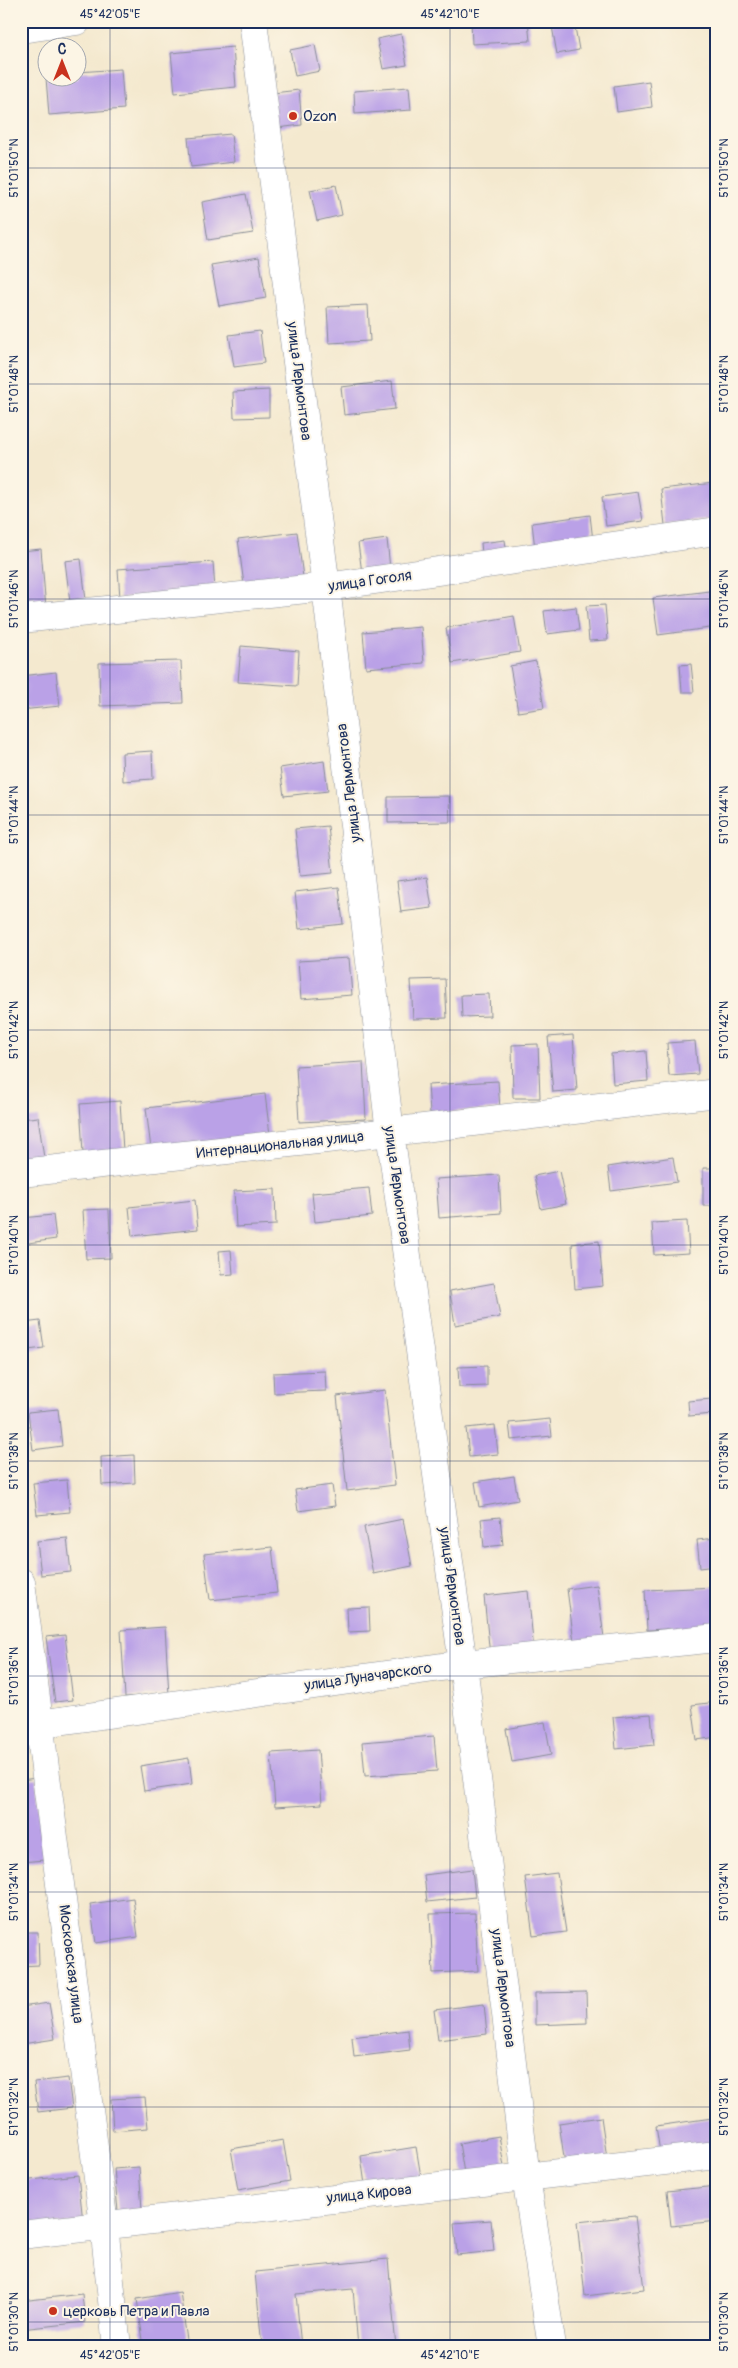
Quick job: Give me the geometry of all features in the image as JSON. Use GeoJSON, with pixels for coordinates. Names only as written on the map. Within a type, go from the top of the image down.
{"type":"FeatureCollection","features":[{"type":"Feature","properties":{"kind":"street"},"geometry":{"type":"LineString","coordinates":[[21,29],[78,21]]}},
{"type":"Feature","properties":{"kind":"street","name":"улица Лермонтова"},"geometry":{"type":"LineString","coordinates":[[253,21],[326,587],[390,1132],[463,1664],[526,2177],[552,2347]]}},
{"type":"Feature","properties":{"kind":"street","name":"улица Гоголя"},"geometry":{"type":"LineString","coordinates":[[21,619],[326,587],[717,531]]}},
{"type":"Feature","properties":{"kind":"street","name":"Интернациональная улица"},"geometry":{"type":"LineString","coordinates":[[21,1173],[717,1093]]}},
{"type":"Feature","properties":{"kind":"street","name":"Московская улица"},"geometry":{"type":"LineString","coordinates":[[21,1582],[31,1725],[104,2225],[117,2347]]}},
{"type":"Feature","properties":{"kind":"street","name":"улица Луначарского"},"geometry":{"type":"LineString","coordinates":[[31,1725],[463,1664],[717,1638]]}},
{"type":"Feature","properties":{"kind":"street","name":"улица Кирова"},"geometry":{"type":"LineString","coordinates":[[21,2235],[717,2155]]}},
{"type":"Feature","properties":{"kind":"building"},"geometry":{"type":"Polygon","coordinates":[[[471,21],[528,21],[530,41],[472,44],[471,21]]]}},
{"type":"Feature","properties":{"kind":"building"},"geometry":{"type":"Polygon","coordinates":[[[551,21],[574,21],[579,50],[557,54],[551,21]]]}},
{"type":"Feature","properties":{"kind":"building"},"geometry":{"type":"Polygon","coordinates":[[[599,21],[635,21],[636,23],[599,26],[599,21]]]}},
{"type":"Feature","properties":{"kind":"building"},"geometry":{"type":"Polygon","coordinates":[[[401,34],[407,65],[383,69],[377,39],[401,34]]]}},
{"type":"Feature","properties":{"kind":"building"},"geometry":{"type":"Polygon","coordinates":[[[315,45],[320,71],[295,76],[290,50],[315,45]]]}},
{"type":"Feature","properties":{"kind":"building"},"geometry":{"type":"Polygon","coordinates":[[[233,47],[236,87],[175,93],[171,53],[233,47]]]}},
{"type":"Feature","properties":{"kind":"building"},"geometry":{"type":"Polygon","coordinates":[[[121,69],[124,109],[49,115],[47,88],[88,88],[88,71],[121,69]]]}},
{"type":"Feature","properties":{"kind":"building"},"geometry":{"type":"Polygon","coordinates":[[[649,81],[652,107],[617,112],[614,86],[649,81]]]}},
{"type":"Feature","properties":{"kind":"building"},"geometry":{"type":"Polygon","coordinates":[[[409,87],[411,110],[355,114],[354,91],[409,87]]]}},
{"type":"Feature","properties":{"kind":"building"},"geometry":{"type":"Polygon","coordinates":[[[299,90],[302,125],[277,128],[273,93],[299,90]]]}},
{"type":"Feature","properties":{"kind":"building"},"geometry":{"type":"Polygon","coordinates":[[[231,134],[234,162],[191,167],[188,138],[231,134]]]}},
{"type":"Feature","properties":{"kind":"building"},"geometry":{"type":"Polygon","coordinates":[[[336,185],[342,215],[317,221],[310,190],[336,185]]]}},
{"type":"Feature","properties":{"kind":"building"},"geometry":{"type":"Polygon","coordinates":[[[246,194],[253,233],[208,240],[202,202],[246,194]]]}},
{"type":"Feature","properties":{"kind":"building"},"geometry":{"type":"Polygon","coordinates":[[[259,257],[266,298],[219,306],[211,265],[259,257]]]}},
{"type":"Feature","properties":{"kind":"building"},"geometry":{"type":"Polygon","coordinates":[[[368,305],[370,341],[329,343],[327,307],[368,305]]]}},
{"type":"Feature","properties":{"kind":"building"},"geometry":{"type":"Polygon","coordinates":[[[260,331],[264,363],[234,367],[229,335],[260,331]]]}},
{"type":"Feature","properties":{"kind":"building"},"geometry":{"type":"Polygon","coordinates":[[[392,381],[395,409],[344,415],[341,387],[392,381]]]}},
{"type":"Feature","properties":{"kind":"building"},"geometry":{"type":"Polygon","coordinates":[[[269,390],[269,417],[234,418],[233,392],[269,390]]]}},
{"type":"Feature","properties":{"kind":"building"},"geometry":{"type":"Polygon","coordinates":[[[714,483],[717,519],[665,525],[661,489],[714,483]]]}},
{"type":"Feature","properties":{"kind":"building"},"geometry":{"type":"Polygon","coordinates":[[[638,492],[643,521],[606,526],[602,497],[638,492]]]}},
{"type":"Feature","properties":{"kind":"building"},"geometry":{"type":"Polygon","coordinates":[[[590,515],[593,541],[535,549],[532,523],[590,515]]]}},
{"type":"Feature","properties":{"kind":"building"},"geometry":{"type":"Polygon","coordinates":[[[297,532],[303,577],[244,585],[238,539],[297,532]]]}},
{"type":"Feature","properties":{"kind":"building"},"geometry":{"type":"Polygon","coordinates":[[[387,539],[390,569],[362,573],[358,543],[387,539]]]}},
{"type":"Feature","properties":{"kind":"building"},"geometry":{"type":"Polygon","coordinates":[[[505,540],[508,561],[483,564],[481,543],[505,540]]]}},
{"type":"Feature","properties":{"kind":"building"},"geometry":{"type":"Polygon","coordinates":[[[41,549],[47,621],[21,624],[21,551],[41,549]]]}},
{"type":"Feature","properties":{"kind":"building"},"geometry":{"type":"Polygon","coordinates":[[[81,559],[86,600],[70,602],[65,561],[81,559]]]}},
{"type":"Feature","properties":{"kind":"building"},"geometry":{"type":"Polygon","coordinates":[[[213,562],[215,590],[120,598],[118,569],[213,562]]]}},
{"type":"Feature","properties":{"kind":"building"},"geometry":{"type":"Polygon","coordinates":[[[717,590],[717,627],[658,635],[653,598],[717,590]]]}},
{"type":"Feature","properties":{"kind":"building"},"geometry":{"type":"Polygon","coordinates":[[[605,605],[608,640],[589,641],[586,606],[605,605]]]}},
{"type":"Feature","properties":{"kind":"building"},"geometry":{"type":"Polygon","coordinates":[[[576,607],[579,630],[547,634],[544,611],[576,607]]]}},
{"type":"Feature","properties":{"kind":"building"},"geometry":{"type":"Polygon","coordinates":[[[514,616],[520,652],[452,663],[446,628],[514,616]]]}},
{"type":"Feature","properties":{"kind":"building"},"geometry":{"type":"Polygon","coordinates":[[[421,627],[424,663],[366,668],[363,632],[421,627]]]}},
{"type":"Feature","properties":{"kind":"building"},"geometry":{"type":"Polygon","coordinates":[[[241,646],[299,651],[297,686],[238,682],[241,646]]]}},
{"type":"Feature","properties":{"kind":"building"},"geometry":{"type":"Polygon","coordinates":[[[181,661],[183,703],[100,706],[99,663],[181,661]]]}},
{"type":"Feature","properties":{"kind":"building"},"geometry":{"type":"Polygon","coordinates":[[[536,661],[544,708],[518,712],[510,666],[536,661]]]}},
{"type":"Feature","properties":{"kind":"building"},"geometry":{"type":"Polygon","coordinates":[[[691,664],[694,692],[682,692],[680,665],[691,664]]]}},
{"type":"Feature","properties":{"kind":"building"},"geometry":{"type":"Polygon","coordinates":[[[56,672],[60,706],[21,710],[21,676],[56,672]]]}},
{"type":"Feature","properties":{"kind":"building"},"geometry":{"type":"Polygon","coordinates":[[[152,751],[153,779],[123,781],[122,753],[152,751]]]}},
{"type":"Feature","properties":{"kind":"building"},"geometry":{"type":"Polygon","coordinates":[[[324,761],[328,791],[284,796],[280,768],[324,761]]]}},
{"type":"Feature","properties":{"kind":"building"},"geometry":{"type":"Polygon","coordinates":[[[449,796],[450,822],[388,823],[388,797],[449,796]]]}},
{"type":"Feature","properties":{"kind":"building"},"geometry":{"type":"Polygon","coordinates":[[[328,826],[333,873],[300,876],[295,829],[328,826]]]}},
{"type":"Feature","properties":{"kind":"building"},"geometry":{"type":"Polygon","coordinates":[[[427,877],[432,908],[401,912],[397,881],[427,877]]]}},
{"type":"Feature","properties":{"kind":"building"},"geometry":{"type":"Polygon","coordinates":[[[339,887],[343,924],[299,929],[295,892],[339,887]]]}},
{"type":"Feature","properties":{"kind":"building"},"geometry":{"type":"Polygon","coordinates":[[[349,958],[352,995],[301,999],[298,961],[349,958]]]}},
{"type":"Feature","properties":{"kind":"building"},"geometry":{"type":"Polygon","coordinates":[[[445,979],[447,1018],[413,1019],[411,980],[445,979]]]}},
{"type":"Feature","properties":{"kind":"building"},"geometry":{"type":"Polygon","coordinates":[[[489,994],[490,1016],[462,1017],[461,995],[489,994]]]}},
{"type":"Feature","properties":{"kind":"building"},"geometry":{"type":"Polygon","coordinates":[[[573,1035],[577,1090],[553,1092],[548,1037],[573,1035]]]}},
{"type":"Feature","properties":{"kind":"building"},"geometry":{"type":"Polygon","coordinates":[[[695,1041],[698,1074],[669,1076],[667,1043],[695,1041]]]}},
{"type":"Feature","properties":{"kind":"building"},"geometry":{"type":"Polygon","coordinates":[[[538,1044],[540,1098],[513,1098],[512,1045],[538,1044]]]}},
{"type":"Feature","properties":{"kind":"building"},"geometry":{"type":"Polygon","coordinates":[[[646,1051],[648,1081],[613,1084],[611,1054],[646,1051]]]}},
{"type":"Feature","properties":{"kind":"building"},"geometry":{"type":"Polygon","coordinates":[[[363,1062],[366,1119],[299,1122],[296,1066],[363,1062]]]}},
{"type":"Feature","properties":{"kind":"building"},"geometry":{"type":"Polygon","coordinates":[[[498,1081],[500,1109],[430,1113],[428,1085],[498,1081]]]}},
{"type":"Feature","properties":{"kind":"building"},"geometry":{"type":"Polygon","coordinates":[[[265,1094],[270,1135],[151,1149],[146,1108],[265,1094]]]}},
{"type":"Feature","properties":{"kind":"building"},"geometry":{"type":"Polygon","coordinates":[[[120,1101],[123,1151],[83,1153],[80,1104],[120,1101]]]}},
{"type":"Feature","properties":{"kind":"building"},"geometry":{"type":"Polygon","coordinates":[[[38,1117],[44,1158],[21,1161],[21,1119],[38,1117]]]}},
{"type":"Feature","properties":{"kind":"building"},"geometry":{"type":"Polygon","coordinates":[[[673,1157],[677,1182],[611,1191],[608,1167],[673,1157]]]}},
{"type":"Feature","properties":{"kind":"building"},"geometry":{"type":"Polygon","coordinates":[[[703,1168],[717,1168],[717,1206],[703,1206],[703,1168]]]}},
{"type":"Feature","properties":{"kind":"building"},"geometry":{"type":"Polygon","coordinates":[[[559,1171],[566,1204],[541,1209],[534,1176],[559,1171]]]}},
{"type":"Feature","properties":{"kind":"building"},"geometry":{"type":"Polygon","coordinates":[[[499,1175],[501,1213],[439,1218],[436,1179],[499,1175]]]}},
{"type":"Feature","properties":{"kind":"building"},"geometry":{"type":"Polygon","coordinates":[[[369,1188],[372,1216],[315,1222],[312,1193],[369,1188]]]}},
{"type":"Feature","properties":{"kind":"building"},"geometry":{"type":"Polygon","coordinates":[[[275,1189],[276,1225],[236,1227],[234,1191],[275,1189]]]}},
{"type":"Feature","properties":{"kind":"building"},"geometry":{"type":"Polygon","coordinates":[[[195,1200],[198,1229],[132,1236],[129,1207],[195,1200]]]}},
{"type":"Feature","properties":{"kind":"building"},"geometry":{"type":"Polygon","coordinates":[[[109,1209],[111,1258],[86,1259],[83,1210],[109,1209]]]}},
{"type":"Feature","properties":{"kind":"building"},"geometry":{"type":"Polygon","coordinates":[[[53,1215],[56,1239],[21,1244],[21,1218],[53,1215]]]}},
{"type":"Feature","properties":{"kind":"building"},"geometry":{"type":"Polygon","coordinates":[[[687,1221],[689,1253],[654,1255],[652,1223],[687,1221]]]}},
{"type":"Feature","properties":{"kind":"building"},"geometry":{"type":"Polygon","coordinates":[[[599,1241],[603,1286],[575,1289],[572,1244],[599,1241]]]}},
{"type":"Feature","properties":{"kind":"building"},"geometry":{"type":"Polygon","coordinates":[[[231,1250],[233,1274],[221,1275],[219,1251],[231,1250]]]}},
{"type":"Feature","properties":{"kind":"building"},"geometry":{"type":"Polygon","coordinates":[[[494,1283],[500,1317],[455,1325],[450,1291],[494,1283]]]}},
{"type":"Feature","properties":{"kind":"building"},"geometry":{"type":"Polygon","coordinates":[[[40,1321],[44,1348],[28,1350],[24,1323],[40,1321]]]}},
{"type":"Feature","properties":{"kind":"building"},"geometry":{"type":"Polygon","coordinates":[[[487,1366],[487,1386],[459,1387],[458,1367],[487,1366]]]}},
{"type":"Feature","properties":{"kind":"building"},"geometry":{"type":"Polygon","coordinates":[[[325,1371],[326,1391],[274,1393],[273,1373],[325,1371]]]}},
{"type":"Feature","properties":{"kind":"building"},"geometry":{"type":"Polygon","coordinates":[[[385,1390],[395,1485],[347,1491],[337,1396],[385,1390]]]}},
{"type":"Feature","properties":{"kind":"building"},"geometry":{"type":"Polygon","coordinates":[[[712,1399],[714,1414],[689,1416],[688,1401],[712,1399]]]}},
{"type":"Feature","properties":{"kind":"building"},"geometry":{"type":"Polygon","coordinates":[[[58,1409],[62,1446],[33,1450],[28,1412],[58,1409]]]}},
{"type":"Feature","properties":{"kind":"building"},"geometry":{"type":"Polygon","coordinates":[[[550,1419],[552,1436],[511,1440],[509,1423],[550,1419]]]}},
{"type":"Feature","properties":{"kind":"building"},"geometry":{"type":"Polygon","coordinates":[[[495,1425],[498,1454],[469,1457],[466,1428],[495,1425]]]}},
{"type":"Feature","properties":{"kind":"building"},"geometry":{"type":"Polygon","coordinates":[[[134,1455],[135,1483],[102,1485],[101,1457],[134,1455]]]}},
{"type":"Feature","properties":{"kind":"building"},"geometry":{"type":"Polygon","coordinates":[[[514,1476],[518,1500],[479,1507],[475,1482],[514,1476]]]}},
{"type":"Feature","properties":{"kind":"building"},"geometry":{"type":"Polygon","coordinates":[[[67,1480],[70,1512],[37,1515],[33,1483],[67,1480]]]}},
{"type":"Feature","properties":{"kind":"building"},"geometry":{"type":"Polygon","coordinates":[[[332,1485],[335,1506],[298,1511],[295,1490],[332,1485]]]}},
{"type":"Feature","properties":{"kind":"building"},"geometry":{"type":"Polygon","coordinates":[[[500,1517],[503,1545],[484,1547],[481,1519],[500,1517]]]}},
{"type":"Feature","properties":{"kind":"building"},"geometry":{"type":"Polygon","coordinates":[[[403,1519],[412,1566],[373,1574],[364,1527],[403,1519]]]}},
{"type":"Feature","properties":{"kind":"building"},"geometry":{"type":"Polygon","coordinates":[[[67,1538],[71,1572],[41,1575],[37,1541],[67,1538]]]}},
{"type":"Feature","properties":{"kind":"building"},"geometry":{"type":"Polygon","coordinates":[[[717,1538],[717,1566],[700,1568],[697,1540],[717,1538]]]}},
{"type":"Feature","properties":{"kind":"building"},"geometry":{"type":"Polygon","coordinates":[[[272,1547],[277,1593],[210,1600],[204,1554],[272,1547]]]}},
{"type":"Feature","properties":{"kind":"building"},"geometry":{"type":"Polygon","coordinates":[[[597,1585],[605,1645],[575,1649],[567,1589],[597,1585]]]}},
{"type":"Feature","properties":{"kind":"building"},"geometry":{"type":"Polygon","coordinates":[[[717,1587],[717,1626],[647,1630],[645,1590],[717,1587]]]}},
{"type":"Feature","properties":{"kind":"building"},"geometry":{"type":"Polygon","coordinates":[[[528,1591],[534,1651],[490,1656],[484,1596],[528,1591]]]}},
{"type":"Feature","properties":{"kind":"building"},"geometry":{"type":"Polygon","coordinates":[[[369,1607],[370,1631],[348,1632],[347,1608],[369,1607]]]}},
{"type":"Feature","properties":{"kind":"building"},"geometry":{"type":"Polygon","coordinates":[[[165,1627],[169,1695],[125,1697],[121,1630],[165,1627]]]}},
{"type":"Feature","properties":{"kind":"building"},"geometry":{"type":"Polygon","coordinates":[[[65,1635],[73,1700],[55,1702],[46,1637],[65,1635]]]}},
{"type":"Feature","properties":{"kind":"building"},"geometry":{"type":"Polygon","coordinates":[[[717,1702],[717,1737],[697,1740],[692,1705],[717,1702]]]}},
{"type":"Feature","properties":{"kind":"building"},"geometry":{"type":"Polygon","coordinates":[[[651,1714],[654,1745],[616,1749],[613,1717],[651,1714]]]}},
{"type":"Feature","properties":{"kind":"building"},"geometry":{"type":"Polygon","coordinates":[[[545,1722],[551,1755],[512,1762],[506,1729],[545,1722]]]}},
{"type":"Feature","properties":{"kind":"building"},"geometry":{"type":"Polygon","coordinates":[[[434,1736],[437,1771],[365,1776],[362,1742],[434,1736]]]}},
{"type":"Feature","properties":{"kind":"building"},"geometry":{"type":"Polygon","coordinates":[[[318,1750],[322,1804],[275,1807],[271,1753],[318,1750]]]}},
{"type":"Feature","properties":{"kind":"building"},"geometry":{"type":"Polygon","coordinates":[[[189,1758],[192,1784],[144,1791],[140,1766],[189,1758]]]}},
{"type":"Feature","properties":{"kind":"building"},"geometry":{"type":"Polygon","coordinates":[[[36,1778],[44,1860],[21,1862],[21,1780],[36,1778]]]}},
{"type":"Feature","properties":{"kind":"building"},"geometry":{"type":"Polygon","coordinates":[[[472,1869],[475,1897],[427,1902],[424,1875],[472,1869]]]}},
{"type":"Feature","properties":{"kind":"building"},"geometry":{"type":"Polygon","coordinates":[[[557,1873],[566,1932],[533,1936],[525,1877],[557,1873]]]}},
{"type":"Feature","properties":{"kind":"building"},"geometry":{"type":"Polygon","coordinates":[[[133,1898],[138,1937],[96,1943],[90,1904],[133,1898]]]}},
{"type":"Feature","properties":{"kind":"building"},"geometry":{"type":"Polygon","coordinates":[[[475,1913],[478,1971],[433,1973],[430,1914],[475,1913]]]}},
{"type":"Feature","properties":{"kind":"building"},"geometry":{"type":"Polygon","coordinates":[[[21,1932],[38,1932],[39,1965],[21,1966],[21,1932]]]}},
{"type":"Feature","properties":{"kind":"building"},"geometry":{"type":"Polygon","coordinates":[[[586,1992],[587,2023],[535,2025],[535,1993],[586,1992]]]}},
{"type":"Feature","properties":{"kind":"building"},"geometry":{"type":"Polygon","coordinates":[[[49,2003],[55,2039],[22,2044],[21,2007],[49,2003]]]}},
{"type":"Feature","properties":{"kind":"building"},"geometry":{"type":"Polygon","coordinates":[[[484,2004],[487,2034],[438,2040],[434,2010],[484,2004]]]}},
{"type":"Feature","properties":{"kind":"building"},"geometry":{"type":"Polygon","coordinates":[[[408,2030],[410,2050],[354,2057],[352,2037],[408,2030]]]}},
{"type":"Feature","properties":{"kind":"building"},"geometry":{"type":"Polygon","coordinates":[[[68,2078],[72,2108],[38,2112],[34,2082],[68,2078]]]}},
{"type":"Feature","properties":{"kind":"building"},"geometry":{"type":"Polygon","coordinates":[[[145,2097],[148,2128],[113,2131],[111,2099],[145,2097]]]}},
{"type":"Feature","properties":{"kind":"building"},"geometry":{"type":"Polygon","coordinates":[[[601,2117],[607,2158],[565,2164],[559,2123],[601,2117]]]}},
{"type":"Feature","properties":{"kind":"building"},"geometry":{"type":"Polygon","coordinates":[[[712,2118],[717,2151],[661,2159],[656,2126],[712,2118]]]}},
{"type":"Feature","properties":{"kind":"building"},"geometry":{"type":"Polygon","coordinates":[[[499,2136],[505,2173],[465,2179],[459,2143],[499,2136]]]}},
{"type":"Feature","properties":{"kind":"building"},"geometry":{"type":"Polygon","coordinates":[[[283,2140],[290,2181],[238,2190],[231,2149],[283,2140]]]}},
{"type":"Feature","properties":{"kind":"building"},"geometry":{"type":"Polygon","coordinates":[[[416,2147],[422,2183],[366,2192],[361,2156],[416,2147]]]}},
{"type":"Feature","properties":{"kind":"building"},"geometry":{"type":"Polygon","coordinates":[[[139,2167],[142,2209],[118,2211],[114,2169],[139,2167]]]}},
{"type":"Feature","properties":{"kind":"building"},"geometry":{"type":"Polygon","coordinates":[[[78,2175],[83,2222],[24,2229],[21,2181],[78,2175]]]}},
{"type":"Feature","properties":{"kind":"building"},"geometry":{"type":"Polygon","coordinates":[[[717,2186],[717,2221],[671,2226],[667,2191],[717,2186]]]}},
{"type":"Feature","properties":{"kind":"building"},"geometry":{"type":"Polygon","coordinates":[[[635,2216],[644,2289],[585,2296],[577,2222],[635,2216]]]}},
{"type":"Feature","properties":{"kind":"building"},"geometry":{"type":"Polygon","coordinates":[[[491,2220],[494,2251],[457,2255],[454,2223],[491,2220]]]}},
{"type":"Feature","properties":{"kind":"building"},"geometry":{"type":"Polygon","coordinates":[[[388,2259],[396,2347],[358,2347],[353,2289],[296,2294],[301,2347],[262,2347],[255,2272],[388,2259]]]}},
{"type":"Feature","properties":{"kind":"building"},"geometry":{"type":"Polygon","coordinates":[[[180,2292],[188,2347],[144,2347],[137,2299],[180,2292]]]}},
{"type":"Feature","properties":{"kind":"building","name":"церковь Петра и Павла"},"geometry":{"type":"Polygon","coordinates":[[[82,2294],[85,2322],[21,2329],[21,2301],[82,2294]]]}},
{"type":"Feature","properties":{"kind":"building"},"geometry":{"type":"Polygon","coordinates":[[[625,2342],[626,2347],[597,2347],[597,2346],[625,2342]]]}},
{"type":"Feature","properties":{"kind":"place","name":"Ozon"},"geometry":{"type":"Point","coordinates":[293,116]}},
{"type":"Feature","properties":{"kind":"place","name":"церковь Петра и Павла"},"geometry":{"type":"Point","coordinates":[53,2311]}}]}
